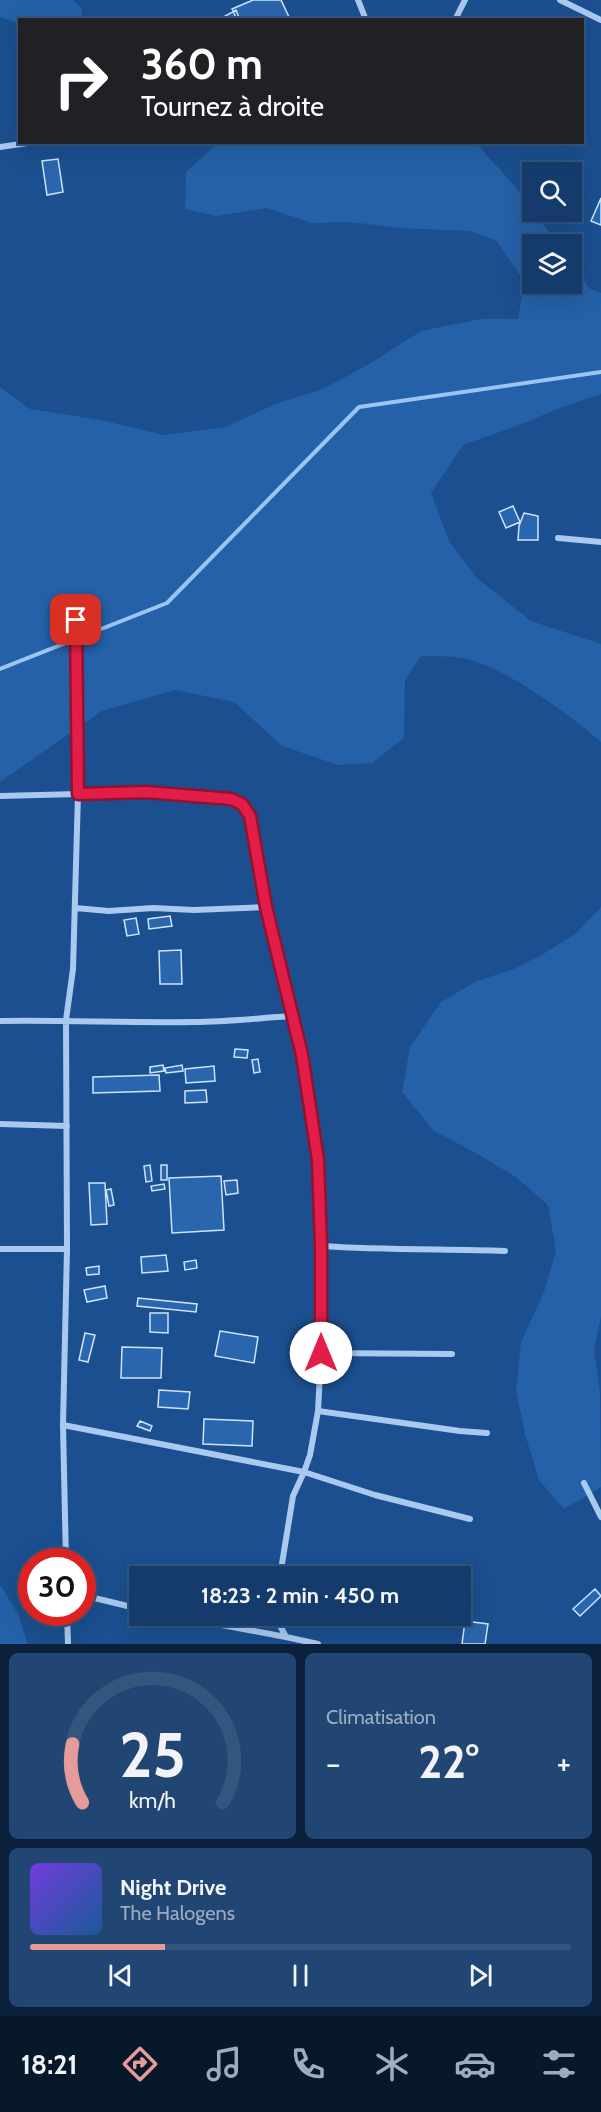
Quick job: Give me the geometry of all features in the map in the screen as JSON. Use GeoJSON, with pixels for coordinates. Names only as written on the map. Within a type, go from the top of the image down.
{"type":"FeatureCollection","features":[{"type":"Feature","properties":{"kind":"street"},"geometry":{"type":"LineString","coordinates":[[358,0],[365,18]]}},
{"type":"Feature","properties":{"kind":"street"},"geometry":{"type":"LineString","coordinates":[[456,18],[465,0]]}},
{"type":"Feature","properties":{"kind":"street"},"geometry":{"type":"LineString","coordinates":[[560,0],[601,20]]}},
{"type":"Feature","properties":{"kind":"street"},"geometry":{"type":"LineString","coordinates":[[0,147],[20,144]]}},
{"type":"Feature","properties":{"kind":"street"},"geometry":{"type":"LineString","coordinates":[[558,538],[601,542]]}},
{"type":"Feature","properties":{"kind":"street"},"geometry":{"type":"LineString","coordinates":[[66,1548],[63,1425],[67,1250],[66,1020],[73,969],[78,794],[76,620]]}},
{"type":"Feature","properties":{"kind":"street"},"geometry":{"type":"LineString","coordinates":[[0,796],[146,792],[231,799],[242,804],[250,816],[266,907],[302,1055],[318,1160],[321,1246],[321,1353],[318,1411],[310,1455],[293,1496],[282,1566]]}},
{"type":"Feature","properties":{"kind":"street"},"geometry":{"type":"LineString","coordinates":[[75,908],[109,911],[153,908],[194,910],[266,907]]}},
{"type":"Feature","properties":{"kind":"street"},"geometry":{"type":"LineString","coordinates":[[0,1021],[198,1022],[291,1016]]}},
{"type":"Feature","properties":{"kind":"street"},"geometry":{"type":"LineString","coordinates":[[0,1124],[67,1126]]}},
{"type":"Feature","properties":{"kind":"street"},"geometry":{"type":"LineString","coordinates":[[321,1246],[391,1250],[429,1248],[505,1251]]}},
{"type":"Feature","properties":{"kind":"street"},"geometry":{"type":"LineString","coordinates":[[0,1249],[67,1250]]}},
{"type":"Feature","properties":{"kind":"street"},"geometry":{"type":"LineString","coordinates":[[321,1353],[452,1354]]}},
{"type":"Feature","properties":{"kind":"street"},"geometry":{"type":"LineString","coordinates":[[318,1411],[487,1433]]}},
{"type":"Feature","properties":{"kind":"street"},"geometry":{"type":"LineString","coordinates":[[63,1425],[304,1472],[375,1495],[470,1519]]}},
{"type":"Feature","properties":{"kind":"street"},"geometry":{"type":"LineString","coordinates":[[584,1483],[601,1517]]}},
{"type":"Feature","properties":{"kind":"street"},"geometry":{"type":"LineString","coordinates":[[96,1598],[129,1606]]}},
{"type":"Feature","properties":{"kind":"street"},"geometry":{"type":"LineString","coordinates":[[67,1626],[68,1644]]}},
{"type":"Feature","properties":{"kind":"street"},"geometry":{"type":"LineString","coordinates":[[227,1626],[318,1644]]}},
{"type":"Feature","properties":{"kind":"street"},"geometry":{"type":"LineString","coordinates":[[280,1626],[286,1637]]}},
{"type":"Feature","properties":{"kind":"shaded area"},"geometry":{"type":"Polygon","coordinates":[[[0,0],[73,0],[82,9],[82,18],[18,18],[18,23],[0,17],[0,0]]]}},
{"type":"Feature","properties":{"kind":"shaded area"},"geometry":{"type":"Polygon","coordinates":[[[217,144],[477,144],[522,195],[522,222],[542,222],[550,234],[522,234],[522,278],[496,240],[469,231],[400,228],[350,222],[312,223],[267,208],[216,216],[185,209],[186,172],[217,144]]]}},
{"type":"Feature","properties":{"kind":"shaded area"},"geometry":{"type":"Polygon","coordinates":[[[582,278],[590,289],[601,293],[601,394],[463,445],[431,493],[449,541],[477,578],[531,621],[601,644],[601,742],[535,692],[496,670],[462,658],[421,656],[405,680],[404,738],[372,763],[338,765],[282,746],[234,702],[175,690],[102,711],[0,782],[0,387],[30,409],[101,420],[164,435],[225,427],[278,403],[323,389],[369,364],[421,331],[481,319],[518,319],[522,294],[582,294],[582,278]]]}},
{"type":"Feature","properties":{"kind":"shaded area"},"geometry":{"type":"Polygon","coordinates":[[[601,907],[601,1317],[594,1348],[600,1393],[601,1487],[564,1509],[539,1480],[525,1434],[516,1390],[521,1342],[544,1292],[556,1251],[548,1205],[516,1177],[434,1131],[402,1092],[410,1047],[441,1002],[477,981],[514,969],[545,953],[576,933],[601,907]]]}},
{"type":"Feature","properties":{"kind":"shaded area"},"geometry":{"type":"Polygon","coordinates":[[[0,1585],[17,1612],[18,1626],[22,1626],[28,1644],[0,1644],[0,1585]]]}},
{"type":"Feature","properties":{"kind":"building"},"geometry":{"type":"Polygon","coordinates":[[[253,0],[281,0],[289,17],[236,18],[232,9],[253,0]]]}},
{"type":"Feature","properties":{"kind":"building"},"geometry":{"type":"Polygon","coordinates":[[[236,10],[239,18],[222,18],[236,10]]]}},
{"type":"Feature","properties":{"kind":"building"},"geometry":{"type":"Polygon","coordinates":[[[58,159],[63,192],[47,195],[42,161],[58,159]]]}},
{"type":"Feature","properties":{"kind":"building"},"geometry":{"type":"Polygon","coordinates":[[[601,198],[601,225],[591,221],[601,198]]]}},
{"type":"Feature","properties":{"kind":"building"},"geometry":{"type":"Polygon","coordinates":[[[513,506],[520,522],[506,528],[499,512],[513,506]]]}},
{"type":"Feature","properties":{"kind":"building"},"geometry":{"type":"Polygon","coordinates":[[[524,513],[538,516],[538,540],[518,540],[519,526],[524,513]]]}},
{"type":"Feature","properties":{"kind":"building"},"geometry":{"type":"Polygon","coordinates":[[[170,916],[172,926],[149,929],[148,919],[170,916]]]}},
{"type":"Feature","properties":{"kind":"building"},"geometry":{"type":"Polygon","coordinates":[[[136,918],[139,934],[127,936],[124,920],[136,918]]]}},
{"type":"Feature","properties":{"kind":"building"},"geometry":{"type":"Polygon","coordinates":[[[181,950],[182,984],[160,984],[159,951],[181,950]]]}},
{"type":"Feature","properties":{"kind":"building"},"geometry":{"type":"Polygon","coordinates":[[[235,1049],[248,1050],[247,1058],[234,1057],[235,1049]]]}},
{"type":"Feature","properties":{"kind":"building"},"geometry":{"type":"Polygon","coordinates":[[[258,1059],[260,1072],[254,1073],[252,1060],[258,1059]]]}},
{"type":"Feature","properties":{"kind":"building"},"geometry":{"type":"Polygon","coordinates":[[[163,1065],[164,1071],[150,1073],[150,1067],[163,1065]]]}},
{"type":"Feature","properties":{"kind":"building"},"geometry":{"type":"Polygon","coordinates":[[[182,1065],[183,1071],[166,1073],[165,1068],[182,1065]]]}},
{"type":"Feature","properties":{"kind":"building"},"geometry":{"type":"Polygon","coordinates":[[[214,1066],[215,1081],[186,1083],[185,1069],[214,1066]]]}},
{"type":"Feature","properties":{"kind":"building"},"geometry":{"type":"Polygon","coordinates":[[[159,1075],[160,1091],[93,1093],[93,1077],[159,1075]]]}},
{"type":"Feature","properties":{"kind":"building"},"geometry":{"type":"Polygon","coordinates":[[[206,1090],[207,1102],[185,1103],[185,1091],[206,1090]]]}},
{"type":"Feature","properties":{"kind":"building"},"geometry":{"type":"Polygon","coordinates":[[[150,1165],[152,1181],[146,1182],[144,1166],[150,1165]]]}},
{"type":"Feature","properties":{"kind":"building"},"geometry":{"type":"Polygon","coordinates":[[[161,1165],[167,1165],[167,1180],[161,1180],[161,1165]]]}},
{"type":"Feature","properties":{"kind":"building"},"geometry":{"type":"Polygon","coordinates":[[[221,1176],[224,1230],[172,1233],[169,1178],[221,1176]]]}},
{"type":"Feature","properties":{"kind":"building"},"geometry":{"type":"Polygon","coordinates":[[[237,1180],[238,1193],[226,1195],[224,1181],[237,1180]]]}},
{"type":"Feature","properties":{"kind":"building"},"geometry":{"type":"Polygon","coordinates":[[[89,1183],[105,1183],[107,1224],[91,1225],[89,1183]]]}},
{"type":"Feature","properties":{"kind":"building"},"geometry":{"type":"Polygon","coordinates":[[[164,1184],[165,1189],[152,1191],[151,1186],[164,1184]]]}},
{"type":"Feature","properties":{"kind":"building"},"geometry":{"type":"Polygon","coordinates":[[[111,1189],[114,1205],[109,1206],[106,1190],[111,1189]]]}},
{"type":"Feature","properties":{"kind":"building"},"geometry":{"type":"Polygon","coordinates":[[[166,1255],[168,1271],[142,1273],[141,1257],[166,1255]]]}},
{"type":"Feature","properties":{"kind":"building"},"geometry":{"type":"Polygon","coordinates":[[[196,1260],[197,1268],[185,1270],[184,1262],[196,1260]]]}},
{"type":"Feature","properties":{"kind":"building"},"geometry":{"type":"Polygon","coordinates":[[[99,1266],[99,1274],[87,1275],[86,1268],[99,1266]]]}},
{"type":"Feature","properties":{"kind":"building"},"geometry":{"type":"Polygon","coordinates":[[[105,1286],[107,1298],[87,1302],[84,1290],[105,1286]]]}},
{"type":"Feature","properties":{"kind":"building"},"geometry":{"type":"Polygon","coordinates":[[[138,1298],[197,1304],[196,1312],[137,1306],[138,1298]]]}},
{"type":"Feature","properties":{"kind":"building"},"geometry":{"type":"Polygon","coordinates":[[[150,1313],[168,1313],[168,1333],[150,1332],[150,1313]]]}},
{"type":"Feature","properties":{"kind":"building"},"geometry":{"type":"Polygon","coordinates":[[[220,1331],[258,1337],[254,1363],[215,1356],[220,1331]]]}},
{"type":"Feature","properties":{"kind":"building"},"geometry":{"type":"Polygon","coordinates":[[[85,1333],[95,1335],[88,1362],[79,1360],[85,1333]]]}},
{"type":"Feature","properties":{"kind":"building"},"geometry":{"type":"Polygon","coordinates":[[[122,1347],[162,1348],[161,1378],[121,1378],[122,1347]]]}},
{"type":"Feature","properties":{"kind":"building"},"geometry":{"type":"Polygon","coordinates":[[[159,1390],[190,1392],[188,1409],[158,1407],[159,1390]]]}},
{"type":"Feature","properties":{"kind":"building"},"geometry":{"type":"Polygon","coordinates":[[[204,1419],[253,1421],[252,1446],[203,1444],[204,1419]]]}},
{"type":"Feature","properties":{"kind":"building"},"geometry":{"type":"Polygon","coordinates":[[[140,1421],[152,1426],[150,1431],[137,1426],[140,1421]]]}},
{"type":"Feature","properties":{"kind":"building"},"geometry":{"type":"Polygon","coordinates":[[[595,1589],[601,1596],[580,1616],[573,1609],[595,1589]]]}},
{"type":"Feature","properties":{"kind":"building"},"geometry":{"type":"Polygon","coordinates":[[[471,1622],[488,1624],[485,1644],[462,1644],[464,1626],[471,1626],[471,1622]]]}},
{"type":"Feature","properties":{"kind":"waterway"},"geometry":{"type":"LineString","coordinates":[[0,669],[167,603],[359,407],[601,372]]}},
{"type":"Feature","properties":{"kind":"route"},"geometry":{"type":"LineString","coordinates":[[76,620],[78,794],[146,792],[231,799],[242,804],[250,816],[266,907],[302,1055],[318,1160],[321,1353]]}}]}
